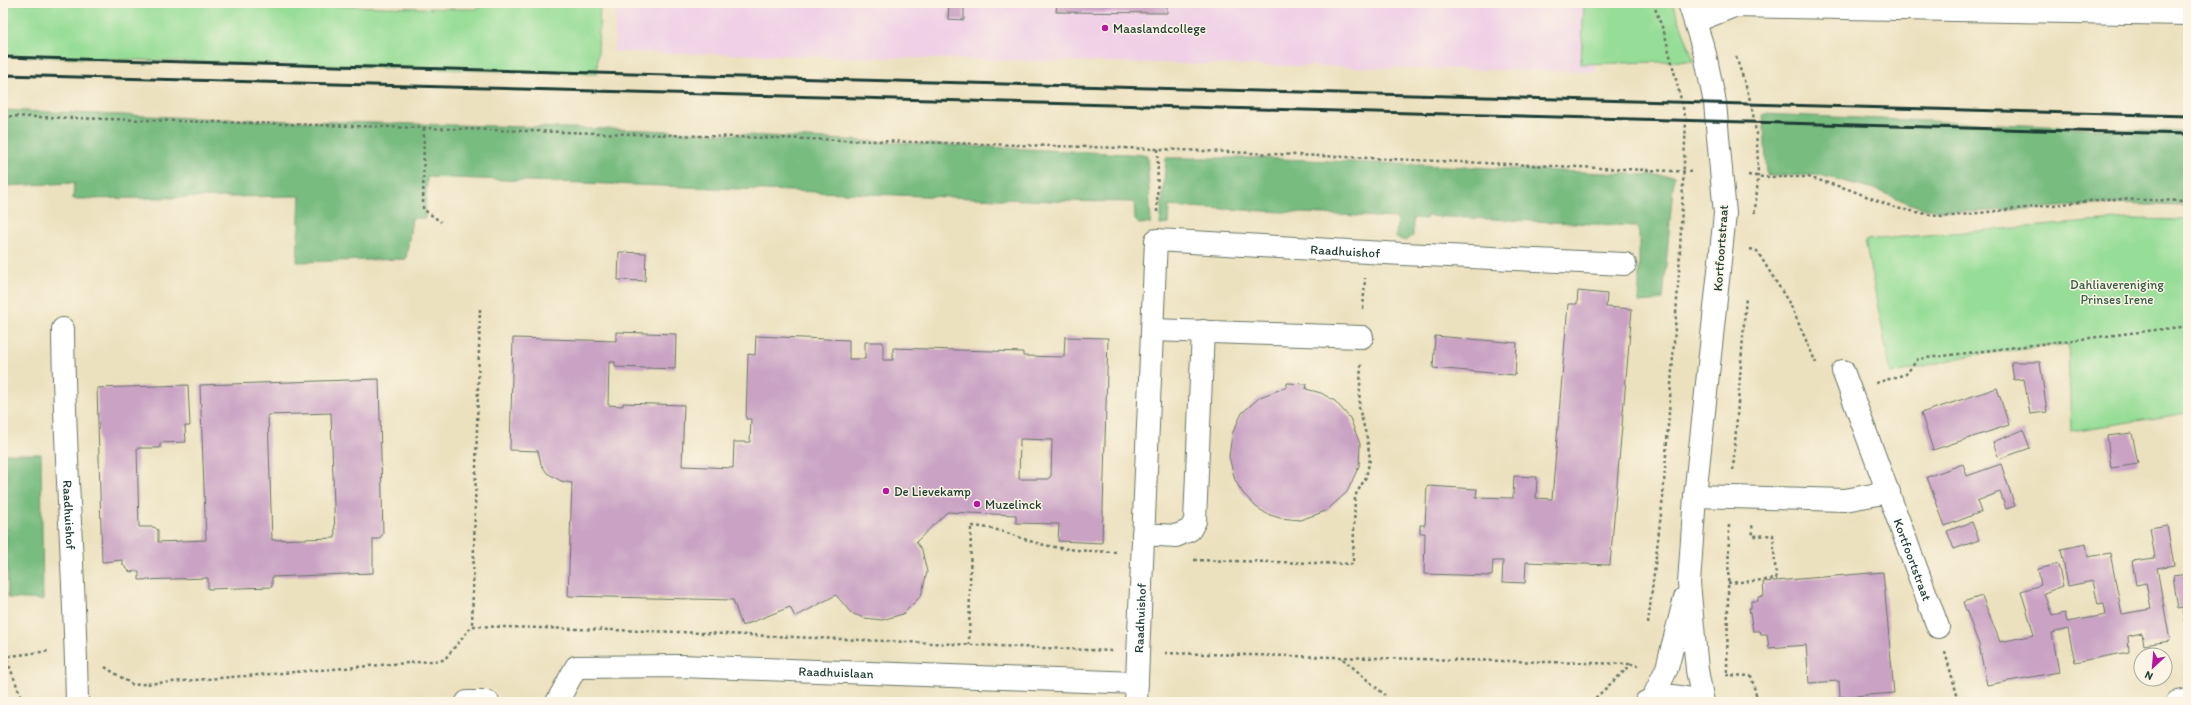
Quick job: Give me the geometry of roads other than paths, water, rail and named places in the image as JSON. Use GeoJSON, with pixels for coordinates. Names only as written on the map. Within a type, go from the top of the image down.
{"type":"FeatureCollection","features":[{"type":"Feature","properties":{"kind":"street"},"geometry":{"type":"LineString","coordinates":[[1692,12],[1734,6],[2188,14]]}},
{"type":"Feature","properties":{"kind":"street","name":"Kortfoortstraat"},"geometry":{"type":"LineString","coordinates":[[1692,12],[1705,54],[1714,97],[1725,214],[1695,496],[1689,583],[1701,702]]}},
{"type":"Feature","properties":{"kind":"street","name":"Raadhuishof"},"geometry":{"type":"LineString","coordinates":[[1137,693],[1156,240],[1403,254],[1625,264]]}},
{"type":"Feature","properties":{"kind":"street","name":"Raadhuishof"},"geometry":{"type":"LineString","coordinates":[[62,329],[64,430],[76,648],[77,702]]}},
{"type":"Feature","properties":{"kind":"street"},"geometry":{"type":"LineString","coordinates":[[1152,330],[1362,337]]}},
{"type":"Feature","properties":{"kind":"street"},"geometry":{"type":"LineString","coordinates":[[1143,544],[1176,536],[1190,530],[1195,521],[1204,332]]}},
{"type":"Feature","properties":{"kind":"street","name":"Kortfoortstraat"},"geometry":{"type":"LineString","coordinates":[[1843,371],[1938,627]]}},
{"type":"Feature","properties":{"kind":"street"},"geometry":{"type":"LineString","coordinates":[[1695,496],[1845,500],[1889,492]]}},
{"type":"Feature","properties":{"kind":"street","name":"Kortfoortstraat"},"geometry":{"type":"LineString","coordinates":[[1650,700],[1667,668],[1689,583]]}},
{"type":"Feature","properties":{"kind":"street","name":"Raadhuislaan"},"geometry":{"type":"LineString","coordinates":[[557,702],[576,667],[680,666],[1137,693]]}},
{"type":"Feature","properties":{"kind":"street"},"geometry":{"type":"LineString","coordinates":[[1650,700],[1679,695],[1701,702]]}},
{"type":"Feature","properties":{"kind":"street"},"geometry":{"type":"LineString","coordinates":[[466,702],[488,702]]}},
{"type":"Feature","properties":{"kind":"railway"},"geometry":{"type":"LineString","coordinates":[[3,57],[2188,116]]}},
{"type":"Feature","properties":{"kind":"railway"},"geometry":{"type":"LineString","coordinates":[[3,75],[2188,134]]}},
{"type":"Feature","properties":{"kind":"place","name":"Maaslandcollege"},"geometry":{"type":"Point","coordinates":[1105,28]}},
{"type":"Feature","properties":{"kind":"place","name":"De Lievekamp"},"geometry":{"type":"Point","coordinates":[886,491]}},
{"type":"Feature","properties":{"kind":"place","name":"Muzelinck"},"geometry":{"type":"Point","coordinates":[977,504]}},
{"type":"Feature","properties":{"kind":"park label","name":"Dahliavereniging Prinses Irene"},"geometry":{"type":"Point","coordinates":[2117,292]}}]}
